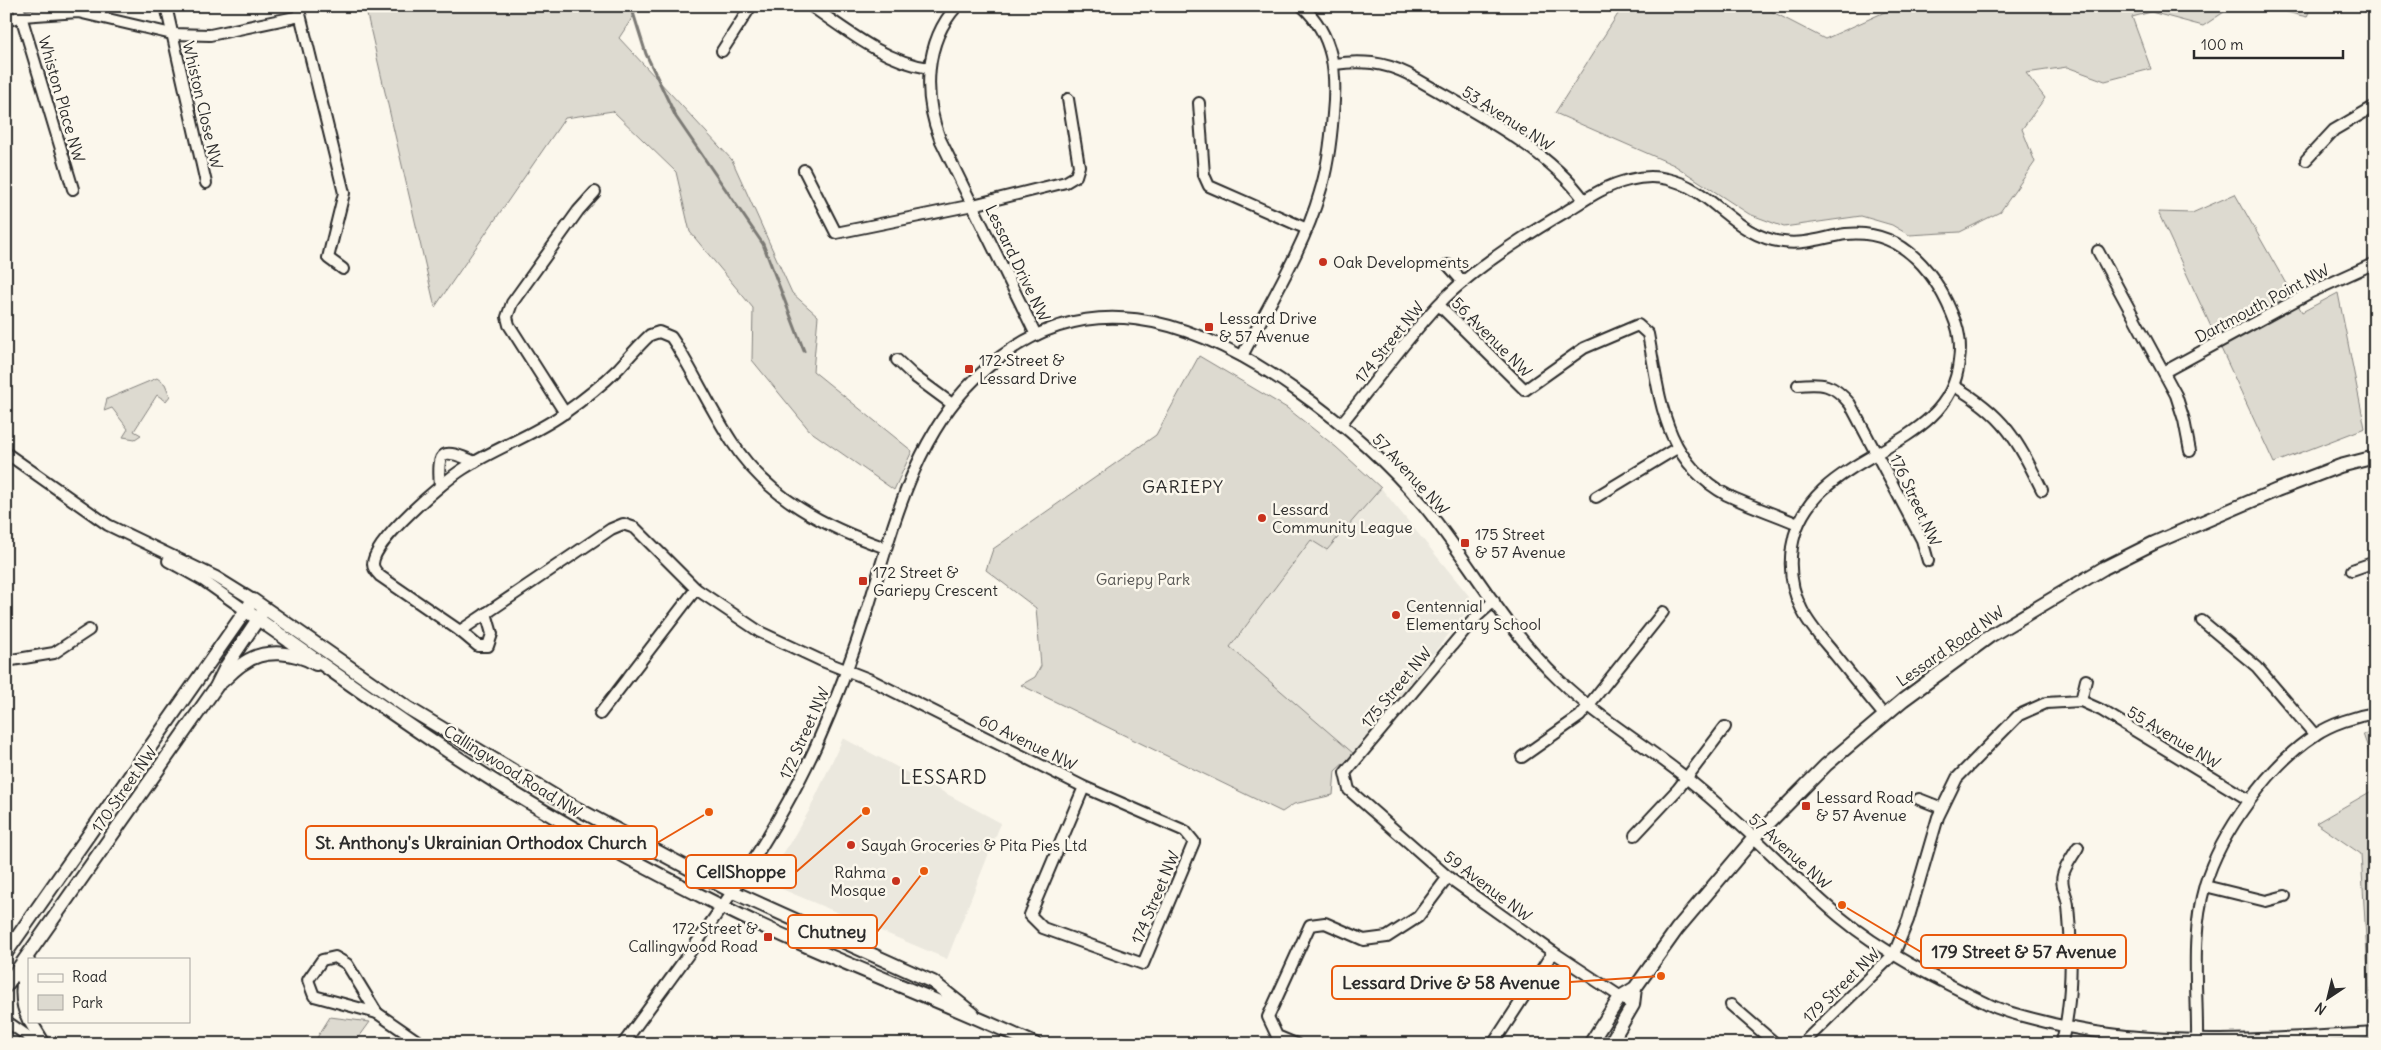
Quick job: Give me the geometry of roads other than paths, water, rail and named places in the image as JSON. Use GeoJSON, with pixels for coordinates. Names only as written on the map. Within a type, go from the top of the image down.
{"type":"FeatureCollection","features":[{"type":"Feature","properties":{"kind":"main road","name":"Lessard Road NW"},"geometry":{"type":"LineString","coordinates":[[1590,1044],[1620,996],[1635,988],[1697,904],[1754,838],[1826,765],[1884,716],[1990,636],[2104,568],[2154,543],[2277,490],[2340,466],[2375,457]]}},
{"type":"Feature","properties":{"kind":"main road","name":"Callingwood Road NW"},"geometry":{"type":"LineString","coordinates":[[249,605],[408,708],[563,801],[731,891],[933,982],[972,1014]]}},
{"type":"Feature","properties":{"kind":"main road","name":"170 Street NW"},"geometry":{"type":"LineString","coordinates":[[6,953],[249,605]]}},
{"type":"Feature","properties":{"kind":"main road","name":"Callingwood Road NW"},"geometry":{"type":"LineString","coordinates":[[262,614],[340,678],[470,766],[567,824],[721,906],[926,997],[972,1014],[1035,1044]]}},
{"type":"Feature","properties":{"kind":"main road","name":"170 Street NW"},"geometry":{"type":"LineString","coordinates":[[6,986],[216,687],[227,665],[262,614]]}},
{"type":"Feature","properties":{"kind":"main road"},"geometry":{"type":"LineString","coordinates":[[216,687],[244,663],[268,654],[287,654],[311,662],[340,678]]}},
{"type":"Feature","properties":{"kind":"main road"},"geometry":{"type":"LineString","coordinates":[[29,958],[31,950]]}},
{"type":"Feature","properties":{"kind":"main road"},"geometry":{"type":"LineString","coordinates":[[28,963],[22,988],[23,1001],[28,1017]]}},
{"type":"Feature","properties":{"kind":"main road","name":"Lessard Road NW"},"geometry":{"type":"LineString","coordinates":[[1610,1044],[1633,1005],[1635,988]]}},
{"type":"Feature","properties":{"kind":"main road"},"geometry":{"type":"LineString","coordinates":[[30,1022],[44,1044]]}},
{"type":"Feature","properties":{"kind":"street","name":"Whiston Place NW"},"geometry":{"type":"LineString","coordinates":[[18,6],[73,189]]}},
{"type":"Feature","properties":{"kind":"street","name":"Whiston Close NW"},"geometry":{"type":"LineString","coordinates":[[166,6],[206,183]]}},
{"type":"Feature","properties":{"kind":"street"},"geometry":{"type":"LineString","coordinates":[[722,51],[751,6]]}},
{"type":"Feature","properties":{"kind":"street"},"geometry":{"type":"LineString","coordinates":[[811,6],[883,54],[902,62],[930,68]]}},
{"type":"Feature","properties":{"kind":"street","name":"Lessard Drive NW"},"geometry":{"type":"LineString","coordinates":[[957,6],[938,38],[930,68],[929,100],[934,124],[1036,335]]}},
{"type":"Feature","properties":{"kind":"street"},"geometry":{"type":"LineString","coordinates":[[1242,356],[1307,230],[1321,192],[1326,167],[1336,86],[1334,64],[1322,30],[1302,6]]}},
{"type":"Feature","properties":{"kind":"street"},"geometry":{"type":"LineString","coordinates":[[6,21],[22,16],[78,12],[172,34],[210,35],[299,11],[344,193],[328,258],[343,269]]}},
{"type":"Feature","properties":{"kind":"street","name":"53 Avenue NW"},"geometry":{"type":"LineString","coordinates":[[1334,64],[1366,62],[1388,65],[1408,74],[1527,145],[1557,169],[1584,200]]}},
{"type":"Feature","properties":{"kind":"street","name":"Lessard Drive NW"},"geometry":{"type":"LineString","coordinates":[[804,170],[836,233],[973,205],[1066,182],[1076,176],[1079,166],[1068,99]]}},
{"type":"Feature","properties":{"kind":"street"},"geometry":{"type":"LineString","coordinates":[[1199,103],[1204,175],[1209,186],[1307,230]]}},
{"type":"Feature","properties":{"kind":"street"},"geometry":{"type":"LineString","coordinates":[[2306,160],[2334,130],[2375,106]]}},
{"type":"Feature","properties":{"kind":"street"},"geometry":{"type":"LineString","coordinates":[[1584,200],[1610,186],[1630,180],[1653,177],[1666,179],[1695,190],[1735,222],[1769,239],[1783,242],[1805,242],[1854,234],[1875,236],[1894,242],[1915,255],[1933,279],[1956,324],[1960,350],[1954,386],[1991,410],[2012,433],[2042,490]]}},
{"type":"Feature","properties":{"kind":"street"},"geometry":{"type":"LineString","coordinates":[[565,413],[510,325],[507,317],[512,303],[578,212],[595,192]]}},
{"type":"Feature","properties":{"kind":"street","name":"174 Street NW"},"geometry":{"type":"LineString","coordinates":[[1341,424],[1439,305],[1464,282],[1532,232],[1584,200]]}},
{"type":"Feature","properties":{"kind":"street"},"geometry":{"type":"LineString","coordinates":[[2098,250],[2164,372],[2181,408],[2190,451]]}},
{"type":"Feature","properties":{"kind":"street","name":"Dartmouth Point NW"},"geometry":{"type":"LineString","coordinates":[[2164,372],[2309,294],[2375,263]]}},
{"type":"Feature","properties":{"kind":"street"},"geometry":{"type":"LineString","coordinates":[[1448,265],[1464,282]]}},
{"type":"Feature","properties":{"kind":"street","name":"56 Avenue NW"},"geometry":{"type":"LineString","coordinates":[[1439,305],[1525,390],[1584,348],[1638,325],[1648,334],[1663,414],[1677,448]]}},
{"type":"Feature","properties":{"kind":"street","name":"172 Street NW"},"geometry":{"type":"LineString","coordinates":[[623,1044],[721,906],[788,804],[817,743],[847,670],[886,548],[914,471],[952,404],[973,380],[1000,356],[1036,335],[1078,322],[1112,317],[1162,323]]}},
{"type":"Feature","properties":{"kind":"street","name":"57 Avenue NW"},"geometry":{"type":"LineString","coordinates":[[1162,323],[1199,335],[1242,356],[1294,389],[1341,424],[1376,456],[1421,504],[1543,665],[1589,706],[1687,778],[1844,920],[1894,954],[1996,1008],[2066,1029],[2124,1038],[2197,1043],[2320,1040],[2375,1034]]}},
{"type":"Feature","properties":{"kind":"street"},"geometry":{"type":"LineString","coordinates":[[460,631],[486,613],[492,634],[488,646],[478,646],[460,631],[380,576],[373,563],[378,550],[397,528],[440,486],[475,462],[565,413],[607,379],[650,335],[659,332],[665,334],[679,348],[732,443],[764,480],[790,502],[823,523],[886,548]]}},
{"type":"Feature","properties":{"kind":"street"},"geometry":{"type":"LineString","coordinates":[[896,360],[952,404]]}},
{"type":"Feature","properties":{"kind":"street","name":"176 Street NW"},"geometry":{"type":"LineString","coordinates":[[1798,385],[1820,383],[1843,395],[1877,452],[1922,540],[1928,561]]}},
{"type":"Feature","properties":{"kind":"street","name":"176 Street NW"},"geometry":{"type":"LineString","coordinates":[[1798,524],[1807,508],[1825,487],[1877,452],[1924,424],[1940,408],[1954,386]]}},
{"type":"Feature","properties":{"kind":"street"},"geometry":{"type":"LineString","coordinates":[[1596,496],[1677,448],[1695,472],[1726,494],[1798,524],[1792,544],[1791,570],[1794,588],[1802,611],[1812,627],[1884,716]]}},
{"type":"Feature","properties":{"kind":"street"},"geometry":{"type":"LineString","coordinates":[[6,453],[108,525],[216,577],[249,605]]}},
{"type":"Feature","properties":{"kind":"street"},"geometry":{"type":"LineString","coordinates":[[440,486],[439,462],[442,456],[454,453],[475,462]]}},
{"type":"Feature","properties":{"kind":"street","name":"60 Avenue NW"},"geometry":{"type":"LineString","coordinates":[[486,613],[611,529],[623,524],[635,528],[696,589],[760,632],[883,686],[1084,787],[1185,831],[1194,842]]}},
{"type":"Feature","properties":{"kind":"street"},"geometry":{"type":"LineString","coordinates":[[2352,570],[2375,562]]}},
{"type":"Feature","properties":{"kind":"street"},"geometry":{"type":"LineString","coordinates":[[600,714],[696,589]]}},
{"type":"Feature","properties":{"kind":"street","name":"175 Street NW"},"geometry":{"type":"LineString","coordinates":[[1345,773],[1474,619],[1494,601]]}},
{"type":"Feature","properties":{"kind":"street"},"geometry":{"type":"LineString","coordinates":[[1522,757],[1573,723],[1589,706],[1663,612]]}},
{"type":"Feature","properties":{"kind":"street"},"geometry":{"type":"LineString","coordinates":[[2202,621],[2257,667],[2315,734]]}},
{"type":"Feature","properties":{"kind":"street"},"geometry":{"type":"LineString","coordinates":[[6,661],[54,653],[89,630]]}},
{"type":"Feature","properties":{"kind":"street"},"geometry":{"type":"LineString","coordinates":[[2081,701],[2086,680]]}},
{"type":"Feature","properties":{"kind":"street","name":"55 Avenue NW"},"geometry":{"type":"LineString","coordinates":[[2081,701],[2100,710],[2249,800]]}},
{"type":"Feature","properties":{"kind":"street","name":"179 Street NW"},"geometry":{"type":"LineString","coordinates":[[1802,1044],[1894,954],[1908,920],[1942,808],[1957,778],[2019,715],[2046,703],[2081,701]]}},
{"type":"Feature","properties":{"kind":"street"},"geometry":{"type":"LineString","coordinates":[[2197,1043],[2196,939],[2205,886],[2224,840],[2249,800],[2278,764],[2315,734],[2375,713]]}},
{"type":"Feature","properties":{"kind":"street"},"geometry":{"type":"LineString","coordinates":[[1634,834],[1687,778],[1725,727]]}},
{"type":"Feature","properties":{"kind":"street","name":"59 Avenue NW"},"geometry":{"type":"LineString","coordinates":[[1345,773],[1350,790],[1448,876],[1553,952],[1633,1005]]}},
{"type":"Feature","properties":{"kind":"street","name":"174 Street NW"},"geometry":{"type":"LineString","coordinates":[[1084,787],[1030,914],[1043,928],[1143,964],[1194,842]]}},
{"type":"Feature","properties":{"kind":"street"},"geometry":{"type":"LineString","coordinates":[[1919,799],[1942,808]]}},
{"type":"Feature","properties":{"kind":"street"},"geometry":{"type":"LineString","coordinates":[[2061,1044],[2066,1029],[2070,958],[2068,902],[2064,889],[2063,875],[2078,847]]}},
{"type":"Feature","properties":{"kind":"street"},"geometry":{"type":"LineString","coordinates":[[1296,1044],[1277,1036],[1268,1017],[1310,926],[1325,923],[1364,940],[1387,937],[1418,917],[1448,876]]}},
{"type":"Feature","properties":{"kind":"street"},"geometry":{"type":"LineString","coordinates":[[2205,886],[2266,901],[2284,896]]}},
{"type":"Feature","properties":{"kind":"street"},"geometry":{"type":"LineString","coordinates":[[1493,1044],[1553,952]]}},
{"type":"Feature","properties":{"kind":"street"},"geometry":{"type":"LineString","coordinates":[[377,1013],[346,964],[335,957],[322,960],[308,980],[314,996],[377,1013],[422,1044]]}},
{"type":"Feature","properties":{"kind":"street"},"geometry":{"type":"LineString","coordinates":[[1731,1005],[1776,1044]]}},
{"type":"Feature","properties":{"kind":"street"},"geometry":{"type":"LineString","coordinates":[[6,1021],[39,1044]]}},
{"type":"Feature","properties":{"kind":"waterway"},"geometry":{"type":"LineString","coordinates":[[631,6],[646,54],[676,117],[763,244],[804,351]]}},
{"type":"Feature","properties":{"kind":"place","name":"Oak Developments"},"geometry":{"type":"Point","coordinates":[1323,262]}},
{"type":"Feature","properties":{"kind":"place","name":"Lessard Drive & 57 Avenue"},"geometry":{"type":"Point","coordinates":[1209,327]}},
{"type":"Feature","properties":{"kind":"place","name":"172 Street & Lessard Drive"},"geometry":{"type":"Point","coordinates":[969,369]}},
{"type":"Feature","properties":{"kind":"place","name":"Lessard Community League"},"geometry":{"type":"Point","coordinates":[1262,518]}},
{"type":"Feature","properties":{"kind":"place","name":"175 Street & 57 Avenue"},"geometry":{"type":"Point","coordinates":[1465,543]}},
{"type":"Feature","properties":{"kind":"place","name":"172 Street & Gariepy Crescent"},"geometry":{"type":"Point","coordinates":[863,581]}},
{"type":"Feature","properties":{"kind":"place","name":"Centennial Elementary School"},"geometry":{"type":"Point","coordinates":[1396,615]}},
{"type":"Feature","properties":{"kind":"place","name":"Lessard Road & 57 Avenue"},"geometry":{"type":"Point","coordinates":[1806,806]}},
{"type":"Feature","properties":{"kind":"place","name":"CellShoppe"},"geometry":{"type":"Point","coordinates":[866,811]}},
{"type":"Feature","properties":{"kind":"place","name":"St. Anthony's Ukrainian Orthodox Church"},"geometry":{"type":"Point","coordinates":[709,812]}},
{"type":"Feature","properties":{"kind":"place","name":"Sayah Groceries & Pita Pies Ltd"},"geometry":{"type":"Point","coordinates":[851,845]}},
{"type":"Feature","properties":{"kind":"place","name":"Chutney"},"geometry":{"type":"Point","coordinates":[924,871]}},
{"type":"Feature","properties":{"kind":"place","name":"Rahma Mosque"},"geometry":{"type":"Point","coordinates":[896,881]}},
{"type":"Feature","properties":{"kind":"place","name":"179 Street & 57 Avenue"},"geometry":{"type":"Point","coordinates":[1842,905]}},
{"type":"Feature","properties":{"kind":"place","name":"172 Street & Callingwood Road"},"geometry":{"type":"Point","coordinates":[768,937]}},
{"type":"Feature","properties":{"kind":"place","name":"Lessard Drive & 58 Avenue"},"geometry":{"type":"Point","coordinates":[1661,976]}},
{"type":"Feature","properties":{"kind":"district","name":"GARIEPY"},"geometry":{"type":"Point","coordinates":[1183,487]}},
{"type":"Feature","properties":{"kind":"district","name":"LESSARD"},"geometry":{"type":"Point","coordinates":[944,777]}},
{"type":"Feature","properties":{"kind":"park label","name":"Gariepy Park"},"geometry":{"type":"Point","coordinates":[1143,579]}}]}
